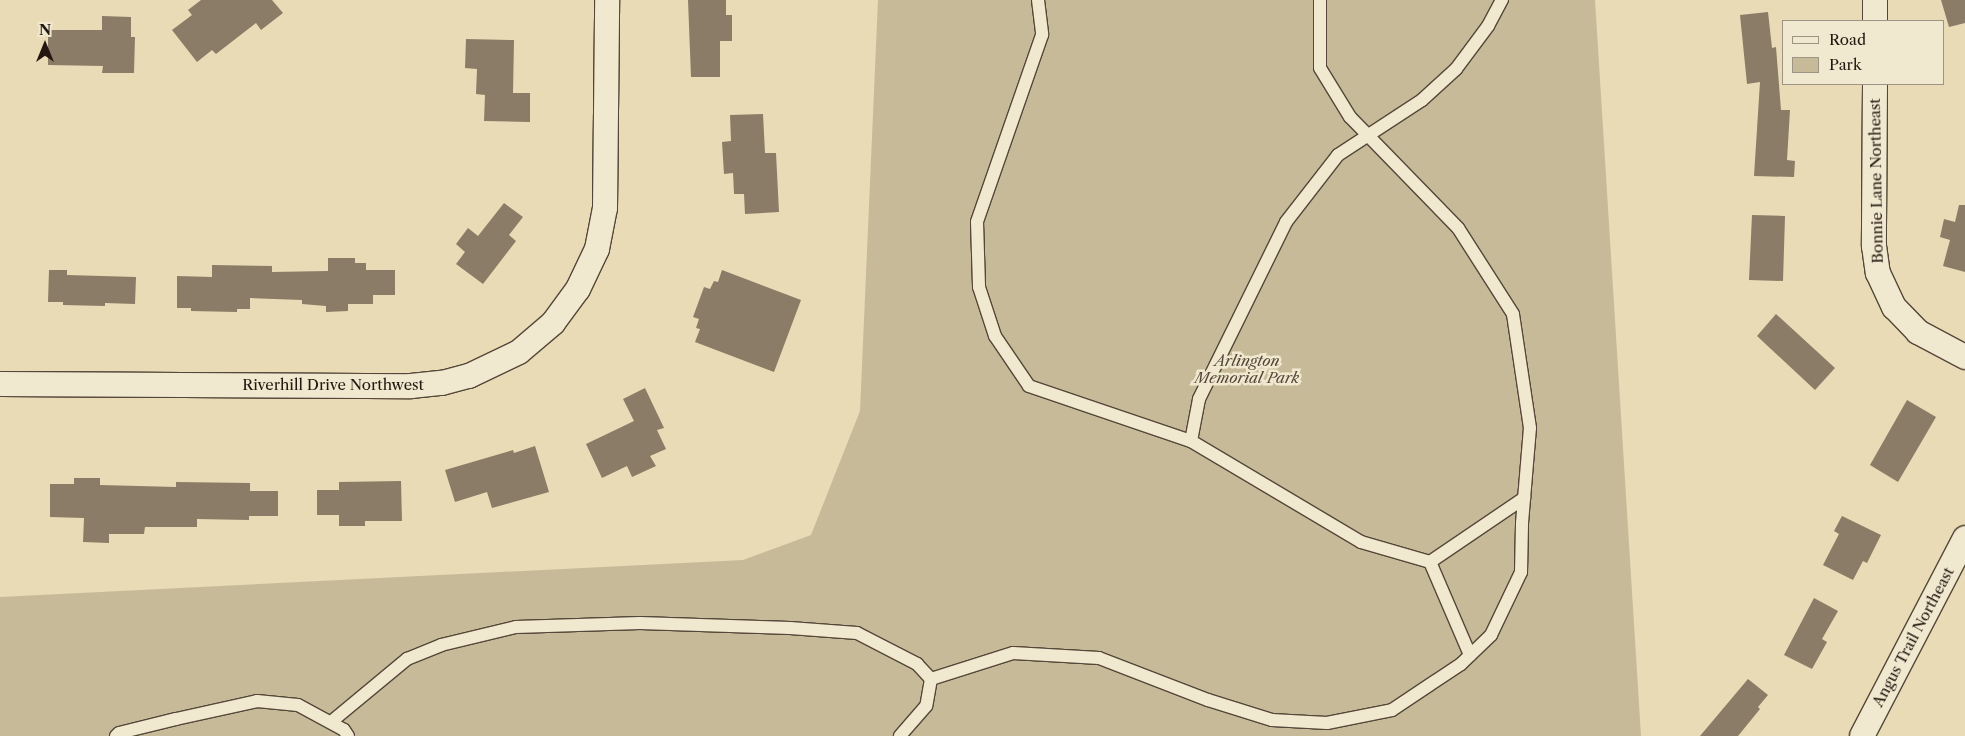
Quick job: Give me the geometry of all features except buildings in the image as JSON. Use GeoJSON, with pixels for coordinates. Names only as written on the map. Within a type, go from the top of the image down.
{"type":"FeatureCollection","features":[{"type":"Feature","properties":{"kind":"street","name":"Riverhill Drive Northwest"},"geometry":{"type":"LineString","coordinates":[[0,384],[411,386],[442,383],[469,376],[518,352],[553,323],[578,289],[597,249],[605,208],[607,0]]}},
{"type":"Feature","properties":{"kind":"street"},"geometry":{"type":"LineString","coordinates":[[1875,0],[1875,20]]}},
{"type":"Feature","properties":{"kind":"street","name":"Bonnie Lane Northeast"},"geometry":{"type":"LineString","coordinates":[[1875,85],[1874,246],[1878,272],[1894,307],[1918,332],[1965,358]]}},
{"type":"Feature","properties":{"kind":"street","name":"Angus Trail Northeast"},"geometry":{"type":"LineString","coordinates":[[1862,736],[1965,538]]}},
{"type":"Feature","properties":{"kind":"lane"},"geometry":{"type":"LineString","coordinates":[[1038,0],[1042,35],[977,222],[979,286],[995,336],[1030,386],[1191,442],[1361,542],[1430,562]]}},
{"type":"Feature","properties":{"kind":"lane"},"geometry":{"type":"LineString","coordinates":[[931,679],[1013,653],[1099,658],[1208,700],[1272,720],[1327,723],[1392,710],[1461,664],[1491,635],[1521,572],[1524,498],[1530,428],[1513,314],[1458,228],[1350,117],[1320,68],[1320,0]]}},
{"type":"Feature","properties":{"kind":"lane"},"geometry":{"type":"LineString","coordinates":[[1191,442],[1199,399],[1286,222],[1338,155],[1422,100],[1456,69],[1488,26],[1502,0]]}},
{"type":"Feature","properties":{"kind":"lane"},"geometry":{"type":"LineString","coordinates":[[1430,562],[1524,498]]}},
{"type":"Feature","properties":{"kind":"lane"},"geometry":{"type":"LineString","coordinates":[[1430,562],[1470,655]]}},
{"type":"Feature","properties":{"kind":"lane"},"geometry":{"type":"LineString","coordinates":[[331,722],[407,659],[441,645],[516,627],[640,623],[857,632],[917,664],[931,679]]}},
{"type":"Feature","properties":{"kind":"lane"},"geometry":{"type":"LineString","coordinates":[[900,736],[926,706],[931,679]]}},
{"type":"Feature","properties":{"kind":"lane"},"geometry":{"type":"LineString","coordinates":[[116,736],[119,733],[258,700],[298,705],[344,730],[348,736]]}},
{"type":"Feature","properties":{"kind":"green space","name":"Arlington Memorial Park"},"geometry":{"type":"Polygon","coordinates":[[[878,0],[1595,0],[1641,736],[0,736],[0,597],[743,560],[811,535],[860,411],[878,0]]]}}]}
